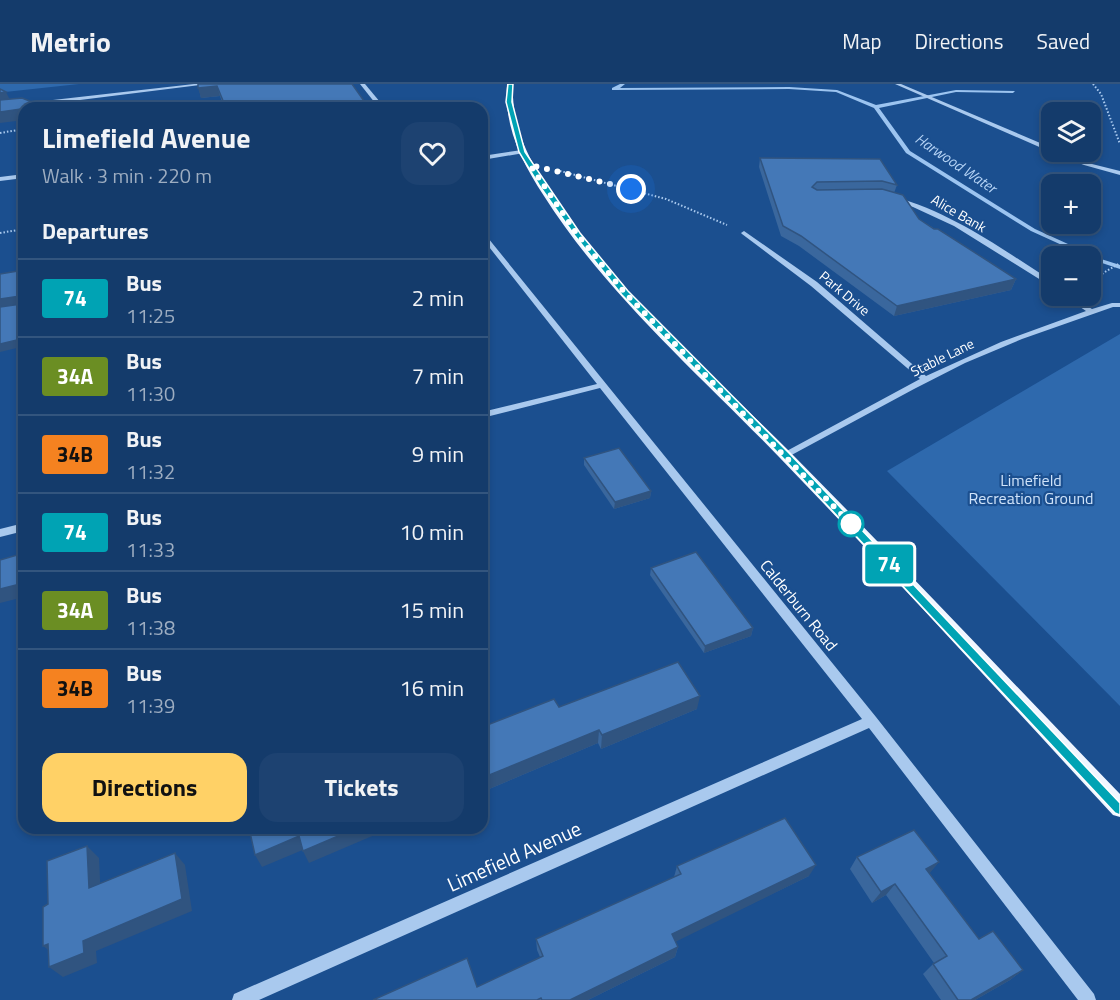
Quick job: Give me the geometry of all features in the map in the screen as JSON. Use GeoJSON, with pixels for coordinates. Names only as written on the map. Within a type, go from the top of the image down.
{"type":"FeatureCollection","features":[{"type":"Feature","properties":{"kind":"main road"},"geometry":{"type":"LineString","coordinates":[[510,84],[509,102],[522,152],[577,234],[625,293],[786,455],[1120,808]]}},
{"type":"Feature","properties":{"kind":"street"},"geometry":{"type":"LineString","coordinates":[[52,102],[206,84]]}},
{"type":"Feature","properties":{"kind":"street"},"geometry":{"type":"LineString","coordinates":[[362,84],[377,102]]}},
{"type":"Feature","properties":{"kind":"street"},"geometry":{"type":"LineString","coordinates":[[897,84],[1041,145]]}},
{"type":"Feature","properties":{"kind":"street"},"geometry":{"type":"LineString","coordinates":[[0,108],[18,106]]}},
{"type":"Feature","properties":{"kind":"street"},"geometry":{"type":"LineString","coordinates":[[488,157],[522,152]]}},
{"type":"Feature","properties":{"kind":"street"},"geometry":{"type":"LineString","coordinates":[[1081,162],[1120,173]]}},
{"type":"Feature","properties":{"kind":"street"},"geometry":{"type":"LineString","coordinates":[[0,179],[18,177]]}},
{"type":"Feature","properties":{"kind":"street","name":"Alice Bank"},"geometry":{"type":"LineString","coordinates":[[889,198],[921,206],[1041,278]]}},
{"type":"Feature","properties":{"kind":"street","name":"Park Drive"},"geometry":{"type":"LineString","coordinates":[[744,233],[814,284],[926,379]]}},
{"type":"Feature","properties":{"kind":"street","name":"Calderburn Road"},"geometry":{"type":"LineString","coordinates":[[488,242],[871,721],[1088,1000]]}},
{"type":"Feature","properties":{"kind":"street","name":"Stable Lane"},"geometry":{"type":"LineString","coordinates":[[786,455],[926,379],[1050,324],[1112,304],[1120,305]]}},
{"type":"Feature","properties":{"kind":"street"},"geometry":{"type":"LineString","coordinates":[[1083,306],[1092,312]]}},
{"type":"Feature","properties":{"kind":"street"},"geometry":{"type":"LineString","coordinates":[[488,414],[602,385]]}},
{"type":"Feature","properties":{"kind":"street"},"geometry":{"type":"LineString","coordinates":[[0,533],[18,528]]}},
{"type":"Feature","properties":{"kind":"street","name":"Limefield Avenue"},"geometry":{"type":"LineString","coordinates":[[240,1000],[871,721]]}},
{"type":"Feature","properties":{"kind":"path"},"geometry":{"type":"LineString","coordinates":[[1093,84],[1101,94],[1120,144]]}},
{"type":"Feature","properties":{"kind":"path"},"geometry":{"type":"LineString","coordinates":[[0,133],[18,130]]}},
{"type":"Feature","properties":{"kind":"path"},"geometry":{"type":"LineString","coordinates":[[530,165],[604,182],[666,200],[744,233]]}},
{"type":"Feature","properties":{"kind":"path"},"geometry":{"type":"LineString","coordinates":[[0,233],[18,230]]}},
{"type":"Feature","properties":{"kind":"path"},"geometry":{"type":"LineString","coordinates":[[1101,274],[1120,263]]}},
{"type":"Feature","properties":{"kind":"green space"},"geometry":{"type":"Polygon","coordinates":[[[0,84],[79,84],[5,92],[0,90],[0,84]]]}},
{"type":"Feature","properties":{"kind":"green space","name":"Limefield Recreation Ground"},"geometry":{"type":"Polygon","coordinates":[[[1120,334],[1120,706],[887,471],[1120,334]]]}},
{"type":"Feature","properties":{"kind":"building"},"geometry":{"type":"Polygon","coordinates":[[[198,84],[352,84],[365,102],[224,102],[217,86],[198,88],[198,84]]]}},
{"type":"Feature","properties":{"kind":"building"},"geometry":{"type":"Polygon","coordinates":[[[22,98],[32,102],[18,102],[18,109],[0,112],[0,100],[22,98]]]}},
{"type":"Feature","properties":{"kind":"building"},"geometry":{"type":"Polygon","coordinates":[[[760,158],[880,159],[897,185],[882,181],[817,182],[812,187],[817,190],[882,189],[903,195],[919,219],[1016,279],[897,306],[801,236],[783,226],[760,158]]]}},
{"type":"Feature","properties":{"kind":"building"},"geometry":{"type":"Polygon","coordinates":[[[18,271],[18,296],[0,299],[0,274],[18,271]]]}},
{"type":"Feature","properties":{"kind":"building"},"geometry":{"type":"Polygon","coordinates":[[[18,304],[17,340],[0,344],[0,307],[18,304]]]}},
{"type":"Feature","properties":{"kind":"building"},"geometry":{"type":"Polygon","coordinates":[[[619,448],[651,491],[615,502],[584,458],[619,448]]]}},
{"type":"Feature","properties":{"kind":"building"},"geometry":{"type":"Polygon","coordinates":[[[696,552],[753,628],[705,646],[651,568],[696,552]]]}},
{"type":"Feature","properties":{"kind":"building"},"geometry":{"type":"Polygon","coordinates":[[[18,555],[18,584],[0,589],[0,560],[18,555]]]}},
{"type":"Feature","properties":{"kind":"building"},"geometry":{"type":"Polygon","coordinates":[[[678,662],[700,696],[602,735],[599,730],[488,776],[488,725],[554,699],[559,707],[678,662]]]}},
{"type":"Feature","properties":{"kind":"building"},"geometry":{"type":"Polygon","coordinates":[[[785,818],[816,865],[672,934],[678,947],[570,1000],[542,1000],[541,998],[537,1000],[373,1000],[467,958],[477,987],[543,956],[536,939],[681,874],[677,866],[785,818]]]}},
{"type":"Feature","properties":{"kind":"building"},"geometry":{"type":"Polygon","coordinates":[[[914,830],[939,862],[926,869],[979,939],[993,931],[1023,970],[971,1000],[958,1000],[933,964],[947,956],[895,884],[881,892],[857,857],[914,830]]]}},
{"type":"Feature","properties":{"kind":"building"},"geometry":{"type":"Polygon","coordinates":[[[250,834],[343,834],[303,851],[299,836],[255,855],[250,834]]]}},
{"type":"Feature","properties":{"kind":"building"},"geometry":{"type":"Polygon","coordinates":[[[87,846],[89,888],[175,853],[182,899],[83,941],[84,953],[49,967],[48,944],[43,946],[43,907],[48,904],[47,861],[87,846]]]}},
{"type":"Feature","properties":{"kind":"waterway","name":"Harwood Water"},"geometry":{"type":"LineString","coordinates":[[623,84],[614,89],[789,88],[837,91],[876,107]]}},
{"type":"Feature","properties":{"kind":"waterway"},"geometry":{"type":"LineString","coordinates":[[876,107],[956,91],[1013,92]]}},
{"type":"Feature","properties":{"kind":"waterway","name":"Harwood Water"},"geometry":{"type":"LineString","coordinates":[[876,107],[908,152],[1033,230],[1120,267]]}},
{"type":"Feature","properties":{"kind":"bus line","name":"74"},"geometry":{"type":"LineString","coordinates":[[510,84],[509,102],[522,152],[577,234],[625,293],[786,455],[1120,808]]}},
{"type":"Feature","properties":{"kind":"route"},"geometry":{"type":"LineString","coordinates":[[631,189],[530,165],[577,234],[625,293],[851,524]]}}]}
